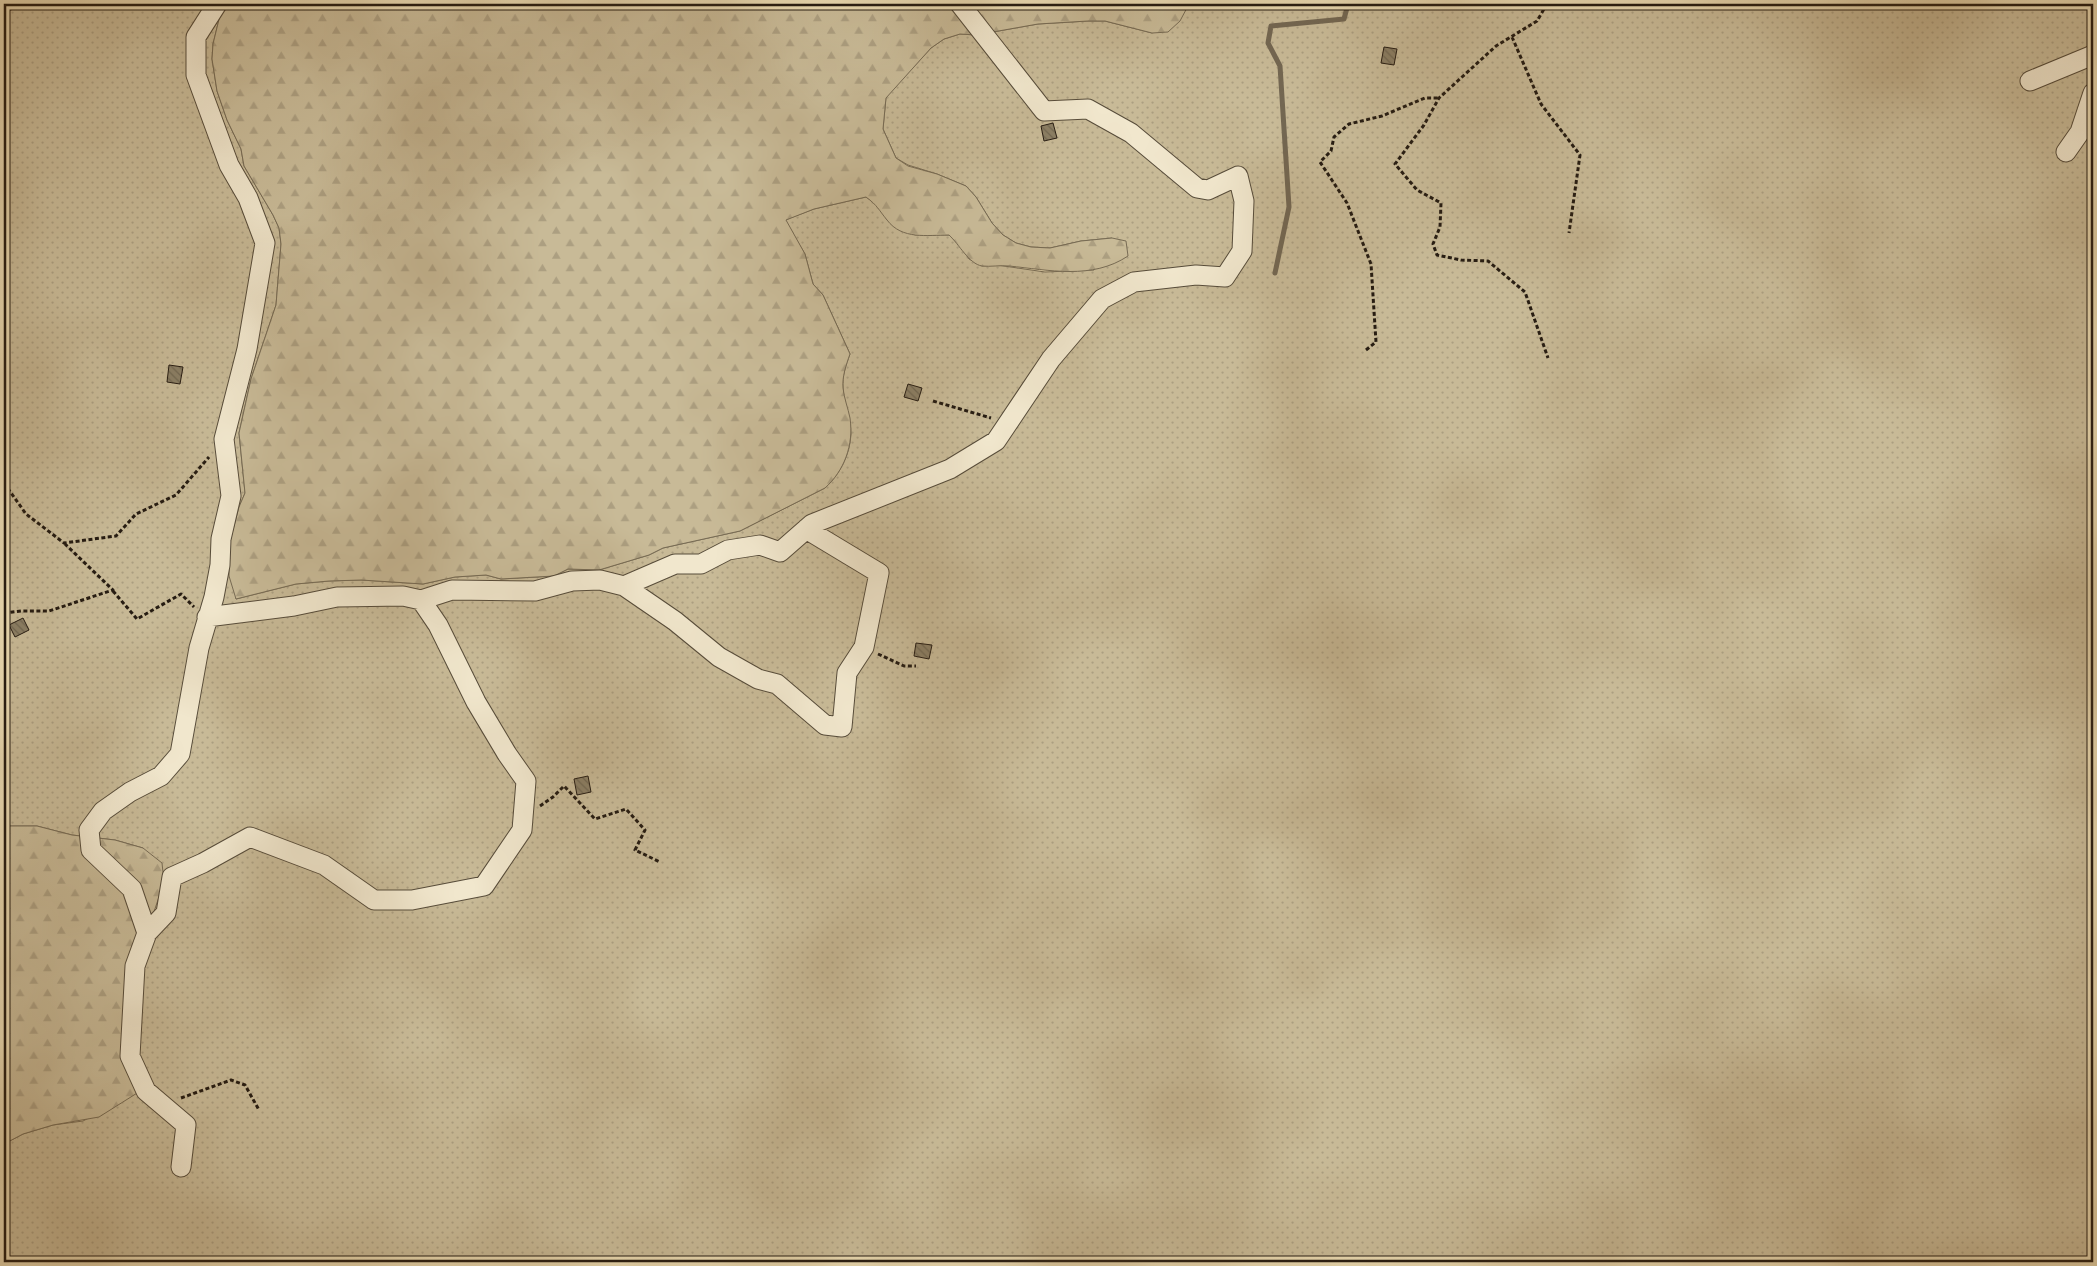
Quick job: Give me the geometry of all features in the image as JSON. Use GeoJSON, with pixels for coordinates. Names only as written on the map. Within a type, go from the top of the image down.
{"type":"FeatureCollection","features":[{"type":"Feature","properties":{"kind":"street"},"geometry":{"type":"LineString","coordinates":[[147,933],[132,889],[91,850],[89,830],[103,811],[130,792],[161,776],[180,754],[199,648],[214,598],[220,565],[221,539],[231,496],[224,439],[247,349],[265,243],[248,198],[229,165],[196,75],[196,37],[217,4]]}},
{"type":"Feature","properties":{"kind":"street"},"geometry":{"type":"LineString","coordinates":[[624,586],[675,564],[701,564],[728,550],[760,545],[780,552],[812,524],[950,469],[996,441],[1051,359],[1102,299],[1134,282],[1196,275],[1225,277],[1242,251],[1244,201],[1238,176],[1208,190],[1196,188],[1131,133],[1088,109],[1044,111],[960,4]]}},
{"type":"Feature","properties":{"kind":"street"},"geometry":{"type":"LineString","coordinates":[[2030,81],[2093,55]]}},
{"type":"Feature","properties":{"kind":"street"},"geometry":{"type":"LineString","coordinates":[[2066,152],[2080,132],[2093,93]]}},
{"type":"Feature","properties":{"kind":"street"},"geometry":{"type":"LineString","coordinates":[[208,614],[294,606],[337,597],[403,596],[421,600],[452,590],[535,591],[572,581],[600,580],[624,586],[675,621],[719,657],[758,679],[777,684],[825,725],[842,727],[847,673],[864,647],[878,573],[806,529]]}},
{"type":"Feature","properties":{"kind":"street"},"geometry":{"type":"LineString","coordinates":[[181,1167],[186,1125],[162,1107],[146,1091],[130,1056],[135,966],[147,933],[166,913],[172,878],[250,837],[324,865],[374,900],[412,900],[484,886],[522,830],[526,781],[476,702],[438,626],[421,600]]}},
{"type":"Feature","properties":{"kind":"path"},"geometry":{"type":"LineString","coordinates":[[1547,4],[1537,21],[1496,46],[1439,98],[1424,125],[1394,164],[1417,190],[1441,203],[1440,227],[1432,244],[1437,255],[1461,260],[1488,261],[1525,292],[1548,358]]}},
{"type":"Feature","properties":{"kind":"path"},"geometry":{"type":"LineString","coordinates":[[1512,37],[1541,104],[1580,155],[1569,233]]}},
{"type":"Feature","properties":{"kind":"path"},"geometry":{"type":"LineString","coordinates":[[1366,350],[1376,342],[1371,264],[1347,203],[1320,162],[1330,152],[1334,137],[1348,124],[1382,116],[1425,98],[1439,98]]}},
{"type":"Feature","properties":{"kind":"path"},"geometry":{"type":"LineString","coordinates":[[933,401],[1008,423]]}},
{"type":"Feature","properties":{"kind":"path"},"geometry":{"type":"LineString","coordinates":[[64,543],[116,536],[136,514],[176,495],[224,439]]}},
{"type":"Feature","properties":{"kind":"path"},"geometry":{"type":"LineString","coordinates":[[4,483],[26,514],[64,543],[113,590],[137,619],[181,594],[198,610],[208,614]]}},
{"type":"Feature","properties":{"kind":"path"},"geometry":{"type":"LineString","coordinates":[[4,614],[20,611],[49,611],[113,590]]}},
{"type":"Feature","properties":{"kind":"path"},"geometry":{"type":"LineString","coordinates":[[864,647],[904,666],[916,666]]}},
{"type":"Feature","properties":{"kind":"path"},"geometry":{"type":"LineString","coordinates":[[523,817],[553,797],[564,786],[596,819],[626,809],[645,830],[635,850],[660,862]]}},
{"type":"Feature","properties":{"kind":"path"},"geometry":{"type":"LineString","coordinates":[[162,1107],[195,1092],[231,1080],[245,1085],[259,1110]]}},
{"type":"Feature","properties":{"kind":"green space"},"geometry":{"type":"Polygon","coordinates":[[[34,4],[88,4],[103,6],[131,4],[216,4],[222,7],[213,44],[212,59],[217,91],[227,120],[241,149],[244,166],[279,228],[281,244],[276,305],[251,379],[239,433],[245,493],[239,507],[236,599],[296,584],[329,581],[361,580],[423,584],[455,577],[486,575],[501,579],[554,576],[568,569],[599,570],[649,555],[663,548],[740,531],[825,488],[843,464],[849,449],[851,428],[843,384],[850,354],[823,295],[813,284],[805,254],[785,220],[814,209],[866,197],[879,206],[887,220],[915,235],[949,235],[969,259],[982,266],[997,265],[1045,272],[1094,270],[1112,238],[1081,241],[1050,248],[1031,247],[1016,243],[1003,235],[992,223],[976,197],[966,186],[908,165],[896,158],[883,129],[886,97],[931,48],[944,39],[960,34],[976,35],[1038,24],[1088,21],[1105,21],[1152,33],[1187,8],[1189,4],[2093,4],[2093,1262],[4,1262],[4,1144],[23,1134],[53,1125],[83,1121],[142,1090],[139,1079],[143,848],[115,840],[72,835],[37,826],[4,826],[4,14],[13,9],[34,4]]]}},
{"type":"Feature","properties":{"kind":"green space"},"geometry":{"type":"Polygon","coordinates":[[[216,4],[1189,4],[1180,21],[1168,32],[1152,33],[1105,21],[1088,21],[1038,24],[976,35],[960,34],[944,39],[931,48],[886,98],[883,129],[896,158],[908,166],[937,174],[966,186],[976,197],[992,223],[1003,235],[1016,243],[1031,247],[1050,248],[1081,241],[1112,238],[1126,241],[1128,256],[1100,268],[1085,271],[1070,272],[1006,266],[982,266],[968,258],[949,235],[924,236],[907,234],[900,231],[866,197],[814,209],[786,220],[805,254],[813,284],[823,295],[850,354],[843,384],[851,428],[849,448],[842,466],[825,488],[740,531],[663,548],[649,555],[599,570],[568,569],[554,576],[501,579],[486,575],[455,577],[423,584],[361,580],[329,581],[296,584],[236,599],[229,576],[229,545],[239,507],[245,493],[239,433],[251,379],[276,305],[281,244],[279,228],[244,166],[241,149],[227,120],[217,91],[212,59],[213,44],[222,7],[216,4]]]}},
{"type":"Feature","properties":{"kind":"green space"},"geometry":{"type":"Polygon","coordinates":[[[4,826],[37,826],[72,835],[115,840],[143,848],[162,863],[164,882],[128,989],[142,1090],[99,1117],[53,1125],[23,1134],[4,1144],[4,826]]]}},
{"type":"Feature","properties":{"kind":"building"},"geometry":{"type":"Polygon","coordinates":[[[1384,47],[1397,49],[1394,65],[1381,63],[1384,47]]]}},
{"type":"Feature","properties":{"kind":"building"},"geometry":{"type":"Polygon","coordinates":[[[1053,123],[1057,138],[1044,141],[1041,126],[1053,123]]]}},
{"type":"Feature","properties":{"kind":"building"},"geometry":{"type":"Polygon","coordinates":[[[169,365],[183,367],[180,384],[167,382],[169,365]]]}},
{"type":"Feature","properties":{"kind":"building"},"geometry":{"type":"Polygon","coordinates":[[[908,384],[922,388],[918,401],[904,397],[908,384]]]}},
{"type":"Feature","properties":{"kind":"building"},"geometry":{"type":"Polygon","coordinates":[[[23,618],[29,630],[15,637],[9,625],[23,618]]]}},
{"type":"Feature","properties":{"kind":"building"},"geometry":{"type":"Polygon","coordinates":[[[916,643],[932,645],[929,659],[914,656],[916,643]]]}},
{"type":"Feature","properties":{"kind":"building"},"geometry":{"type":"Polygon","coordinates":[[[588,776],[591,792],[577,795],[574,779],[588,776]]]}},
{"type":"Feature","properties":{"kind":"waterway"},"geometry":{"type":"LineString","coordinates":[[1275,273],[1289,207],[1280,66],[1268,43],[1271,26],[1344,19],[1348,4]]}}]}
